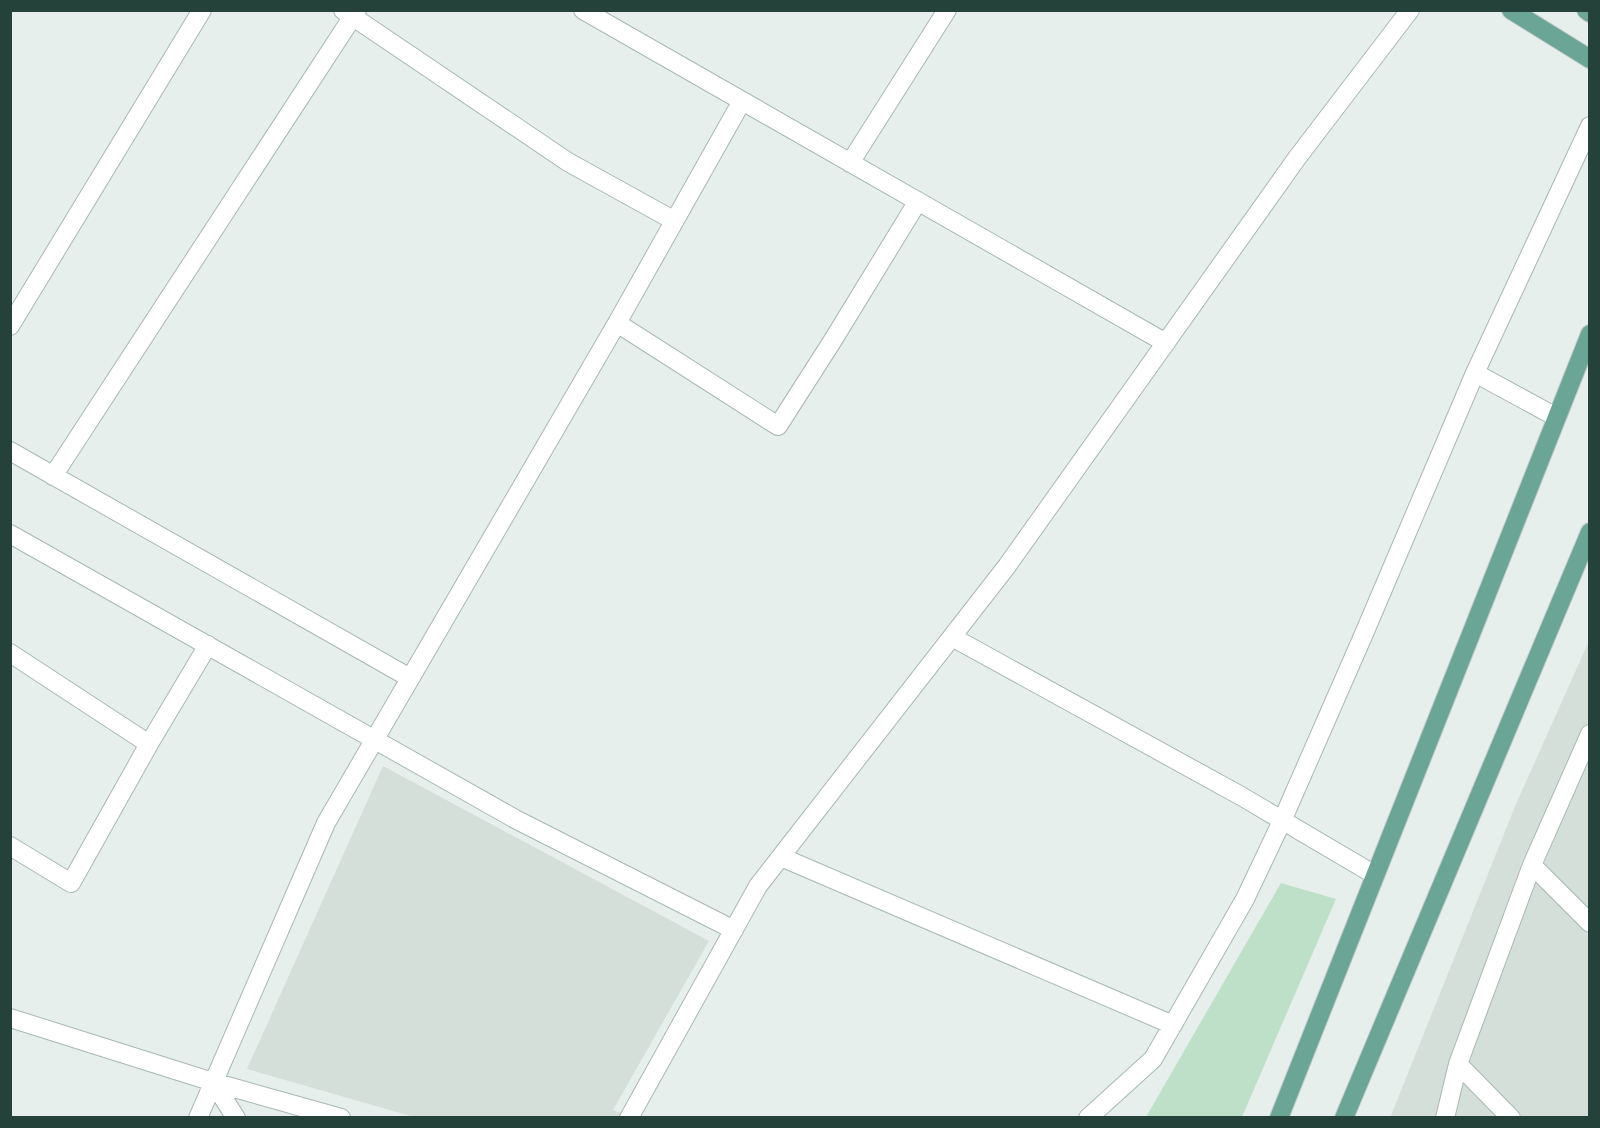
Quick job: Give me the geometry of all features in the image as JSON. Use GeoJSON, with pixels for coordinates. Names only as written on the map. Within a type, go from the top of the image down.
{"type":"FeatureCollection","features":[{"type":"Feature","properties":{"kind":"main road"},"geometry":{"type":"LineString","coordinates":[[1511,10],[1590,59]]}},
{"type":"Feature","properties":{"kind":"main road"},"geometry":{"type":"LineString","coordinates":[[1586,10],[1590,13]]}},
{"type":"Feature","properties":{"kind":"main road"},"geometry":{"type":"LineString","coordinates":[[1279,1118],[1590,334]]}},
{"type":"Feature","properties":{"kind":"main road"},"geometry":{"type":"LineString","coordinates":[[1344,1118],[1590,532]]}},
{"type":"Feature","properties":{"kind":"street"},"geometry":{"type":"LineString","coordinates":[[10,326],[202,10]]}},
{"type":"Feature","properties":{"kind":"street"},"geometry":{"type":"LineString","coordinates":[[583,10],[1166,343]]}},
{"type":"Feature","properties":{"kind":"street"},"geometry":{"type":"LineString","coordinates":[[850,163],[947,10]]}},
{"type":"Feature","properties":{"kind":"street"},"geometry":{"type":"LineString","coordinates":[[629,1118],[758,886],[1008,566],[1297,158],[1410,10]]}},
{"type":"Feature","properties":{"kind":"street"},"geometry":{"type":"LineString","coordinates":[[53,476],[351,13],[567,162],[674,220]]}},
{"type":"Feature","properties":{"kind":"street"},"geometry":{"type":"LineString","coordinates":[[198,1118],[326,823],[617,323],[742,101]]}},
{"type":"Feature","properties":{"kind":"street"},"geometry":{"type":"LineString","coordinates":[[1088,1118],[1153,1059],[1245,899],[1282,821],[1475,373],[1590,126]]}},
{"type":"Feature","properties":{"kind":"street"},"geometry":{"type":"LineString","coordinates":[[617,323],[778,426],[918,201]]}},
{"type":"Feature","properties":{"kind":"street"},"geometry":{"type":"LineString","coordinates":[[1475,373],[1556,417]]}},
{"type":"Feature","properties":{"kind":"street"},"geometry":{"type":"LineString","coordinates":[[10,451],[410,678]]}},
{"type":"Feature","properties":{"kind":"street"},"geometry":{"type":"LineString","coordinates":[[10,534],[517,820],[734,930]]}},
{"type":"Feature","properties":{"kind":"street"},"geometry":{"type":"LineString","coordinates":[[952,637],[1241,796],[1375,875]]}},
{"type":"Feature","properties":{"kind":"street"},"geometry":{"type":"LineString","coordinates":[[10,846],[71,883],[208,645]]}},
{"type":"Feature","properties":{"kind":"street"},"geometry":{"type":"LineString","coordinates":[[10,653],[149,744]]}},
{"type":"Feature","properties":{"kind":"street"},"geometry":{"type":"LineString","coordinates":[[1445,1118],[1458,1064],[1532,865],[1590,734]]}},
{"type":"Feature","properties":{"kind":"street"},"geometry":{"type":"LineString","coordinates":[[781,857],[1173,1025]]}},
{"type":"Feature","properties":{"kind":"street"},"geometry":{"type":"LineString","coordinates":[[1532,865],[1590,923]]}},
{"type":"Feature","properties":{"kind":"street"},"geometry":{"type":"LineString","coordinates":[[10,1018],[213,1082],[341,1118]]}},
{"type":"Feature","properties":{"kind":"street"},"geometry":{"type":"LineString","coordinates":[[1458,1064],[1511,1118]]}},
{"type":"Feature","properties":{"kind":"street"},"geometry":{"type":"LineString","coordinates":[[213,1082],[236,1118]]}},
{"type":"Feature","properties":{"kind":"shaded area"},"geometry":{"type":"Polygon","coordinates":[[[1589,641],[1589,1117],[1390,1118],[1516,804],[1589,641]]]}},
{"type":"Feature","properties":{"kind":"shaded area"},"geometry":{"type":"Polygon","coordinates":[[[383,766],[709,941],[613,1110],[630,1117],[414,1117],[247,1069],[383,766]]]}},
{"type":"Feature","properties":{"kind":"green space"},"geometry":{"type":"Polygon","coordinates":[[[1281,883],[1336,899],[1242,1117],[1146,1117],[1281,883]]]}}]}
